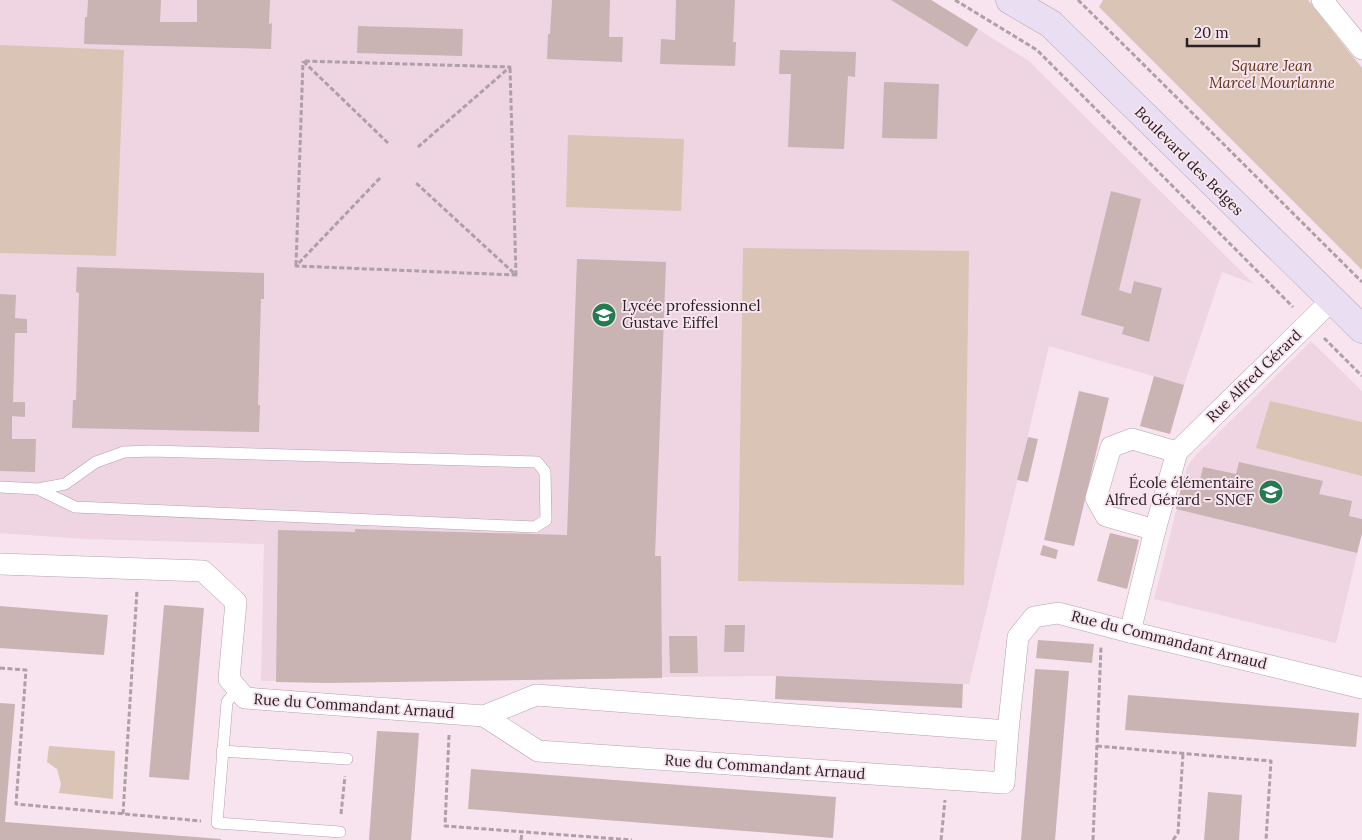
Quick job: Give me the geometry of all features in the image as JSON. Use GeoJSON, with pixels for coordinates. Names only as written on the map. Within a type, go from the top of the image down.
{"type":"FeatureCollection","features":[{"type":"Feature","properties":{"kind":"main road","name":"Boulevard des Belges"},"geometry":{"type":"LineString","coordinates":[[1010,0],[1051,24],[1362,329]]}},
{"type":"Feature","properties":{"kind":"street"},"geometry":{"type":"LineString","coordinates":[[1322,0],[1362,50]]}},
{"type":"Feature","properties":{"kind":"street","name":"Rue Alfred Gérard"},"geometry":{"type":"LineString","coordinates":[[1130,632],[1154,530],[1177,452],[1332,300]]}},
{"type":"Feature","properties":{"kind":"street"},"geometry":{"type":"LineString","coordinates":[[1154,530],[1106,516],[1096,498],[1111,447],[1132,438],[1177,452]]}},
{"type":"Feature","properties":{"kind":"street","name":"Rue du Commandant Arnaud"},"geometry":{"type":"LineString","coordinates":[[0,564],[203,571],[236,602],[229,679],[245,698],[484,716],[536,695],[1008,731]]}},
{"type":"Feature","properties":{"kind":"street","name":"Rue du Commandant Arnaud"},"geometry":{"type":"LineString","coordinates":[[484,716],[538,751],[1004,783],[1018,637],[1034,617],[1058,613],[1362,688]]}},
{"type":"Feature","properties":{"kind":"lane"},"geometry":{"type":"LineString","coordinates":[[0,487],[38,489],[65,484],[96,462],[124,452],[152,451],[537,462],[545,472],[546,520],[535,526],[75,507],[38,489]]}},
{"type":"Feature","properties":{"kind":"lane"},"geometry":{"type":"LineString","coordinates":[[237,689],[227,702],[217,823],[340,832]]}},
{"type":"Feature","properties":{"kind":"lane"},"geometry":{"type":"LineString","coordinates":[[222,750],[346,760]]}},
{"type":"Feature","properties":{"kind":"path"},"geometry":{"type":"LineString","coordinates":[[955,0],[1037,50],[1362,376]]}},
{"type":"Feature","properties":{"kind":"path"},"geometry":{"type":"LineString","coordinates":[[1078,0],[1362,282]]}},
{"type":"Feature","properties":{"kind":"path"},"geometry":{"type":"LineString","coordinates":[[303,61],[510,67]]}},
{"type":"Feature","properties":{"kind":"path"},"geometry":{"type":"LineString","coordinates":[[303,61],[388,143]]}},
{"type":"Feature","properties":{"kind":"path"},"geometry":{"type":"LineString","coordinates":[[296,266],[303,61]]}},
{"type":"Feature","properties":{"kind":"path"},"geometry":{"type":"LineString","coordinates":[[418,148],[510,67]]}},
{"type":"Feature","properties":{"kind":"path"},"geometry":{"type":"LineString","coordinates":[[510,67],[516,275]]}},
{"type":"Feature","properties":{"kind":"path"},"geometry":{"type":"LineString","coordinates":[[296,266],[380,178]]}},
{"type":"Feature","properties":{"kind":"path"},"geometry":{"type":"LineString","coordinates":[[416,182],[516,275]]}},
{"type":"Feature","properties":{"kind":"path"},"geometry":{"type":"LineString","coordinates":[[296,266],[516,275]]}},
{"type":"Feature","properties":{"kind":"path"},"geometry":{"type":"LineString","coordinates":[[123,814],[138,569]]}},
{"type":"Feature","properties":{"kind":"path"},"geometry":{"type":"LineString","coordinates":[[1093,840],[1102,624]]}},
{"type":"Feature","properties":{"kind":"path"},"geometry":{"type":"LineString","coordinates":[[0,668],[26,670],[16,804],[217,823]]}},
{"type":"Feature","properties":{"kind":"path"},"geometry":{"type":"LineString","coordinates":[[450,713],[445,826],[632,840]]}},
{"type":"Feature","properties":{"kind":"path"},"geometry":{"type":"LineString","coordinates":[[1097,746],[1271,761],[1266,840]]}},
{"type":"Feature","properties":{"kind":"path"},"geometry":{"type":"LineString","coordinates":[[1173,840],[1178,832],[1183,753]]}},
{"type":"Feature","properties":{"kind":"path"},"geometry":{"type":"LineString","coordinates":[[340,832],[346,760]]}},
{"type":"Feature","properties":{"kind":"path"},"geometry":{"type":"LineString","coordinates":[[941,840],[946,779]]}},
{"type":"Feature","properties":{"kind":"path"},"geometry":{"type":"LineString","coordinates":[[521,840],[522,832]]}},
{"type":"Feature","properties":{"kind":"shaded area","name":"Lycée professionnel Gustave Eiffel"},"geometry":{"type":"Polygon","coordinates":[[[0,0],[931,0],[1029,61],[1254,284],[1222,272],[1184,385],[1049,346],[969,684],[776,676],[261,681],[264,544],[85,539],[0,533],[0,0]]]}},
{"type":"Feature","properties":{"kind":"shaded area","name":"École élémentaire Alfred Gérard - SNCF"},"geometry":{"type":"Polygon","coordinates":[[[1311,341],[1362,391],[1362,534],[1336,643],[1154,599],[1187,467],[1194,457],[1311,341]]]}},
{"type":"Feature","properties":{"kind":"green space","name":"Square Jean Marcel Mourlanne"},"geometry":{"type":"Polygon","coordinates":[[[1103,0],[1308,0],[1362,68],[1362,270],[1099,7],[1103,0]]]}},
{"type":"Feature","properties":{"kind":"green space"},"geometry":{"type":"Polygon","coordinates":[[[0,45],[124,50],[116,256],[0,253],[0,45]]]}},
{"type":"Feature","properties":{"kind":"green space"},"geometry":{"type":"Polygon","coordinates":[[[568,135],[684,139],[681,211],[566,207],[568,135]]]}},
{"type":"Feature","properties":{"kind":"green space"},"geometry":{"type":"Polygon","coordinates":[[[743,248],[969,251],[964,585],[738,581],[743,248]]]}},
{"type":"Feature","properties":{"kind":"green space"},"geometry":{"type":"Polygon","coordinates":[[[1270,401],[1362,422],[1362,476],[1256,448],[1270,401]]]}},
{"type":"Feature","properties":{"kind":"green space"},"geometry":{"type":"Polygon","coordinates":[[[49,746],[115,751],[113,799],[59,793],[61,784],[57,769],[47,762],[49,746]]]}},
{"type":"Feature","properties":{"kind":"building"},"geometry":{"type":"Polygon","coordinates":[[[88,0],[161,0],[160,22],[197,22],[197,0],[270,0],[269,24],[272,23],[271,49],[84,44],[88,0]]]}},
{"type":"Feature","properties":{"kind":"building"},"geometry":{"type":"Polygon","coordinates":[[[552,0],[610,0],[609,37],[623,37],[622,62],[547,59],[552,0]]]}},
{"type":"Feature","properties":{"kind":"building"},"geometry":{"type":"Polygon","coordinates":[[[676,0],[735,0],[733,42],[736,42],[735,66],[660,64],[661,39],[675,40],[676,0]]]}},
{"type":"Feature","properties":{"kind":"building"},"geometry":{"type":"Polygon","coordinates":[[[891,0],[931,0],[978,29],[967,47],[891,0]]]}},
{"type":"Feature","properties":{"kind":"building"},"geometry":{"type":"Polygon","coordinates":[[[358,26],[463,29],[462,56],[357,53],[358,26]]]}},
{"type":"Feature","properties":{"kind":"building"},"geometry":{"type":"Polygon","coordinates":[[[780,50],[856,52],[855,77],[848,76],[844,149],[788,147],[791,74],[779,74],[780,50]]]}},
{"type":"Feature","properties":{"kind":"building"},"geometry":{"type":"Polygon","coordinates":[[[884,82],[939,84],[937,139],[882,138],[884,82]]]}},
{"type":"Feature","properties":{"kind":"building"},"geometry":{"type":"Polygon","coordinates":[[[1111,191],[1141,199],[1119,290],[1131,294],[1134,281],[1162,288],[1149,342],[1122,334],[1124,327],[1081,315],[1111,191]]]}},
{"type":"Feature","properties":{"kind":"building"},"geometry":{"type":"Polygon","coordinates":[[[577,259],[666,262],[655,556],[661,556],[662,678],[328,683],[276,682],[278,530],[355,532],[355,529],[567,535],[577,259]]]}},
{"type":"Feature","properties":{"kind":"building"},"geometry":{"type":"Polygon","coordinates":[[[77,267],[264,273],[264,299],[261,299],[259,432],[72,428],[73,400],[76,400],[79,293],[76,292],[77,267]]]}},
{"type":"Feature","properties":{"kind":"building"},"geometry":{"type":"Polygon","coordinates":[[[0,294],[16,295],[15,318],[27,319],[27,333],[15,333],[13,402],[25,402],[25,417],[12,416],[12,439],[36,439],[35,472],[0,471],[0,294]]]}},
{"type":"Feature","properties":{"kind":"building"},"geometry":{"type":"Polygon","coordinates":[[[1154,376],[1184,385],[1170,434],[1140,426],[1154,376]]]}},
{"type":"Feature","properties":{"kind":"building"},"geometry":{"type":"Polygon","coordinates":[[[1079,391],[1109,398],[1074,546],[1044,540],[1079,391]]]}},
{"type":"Feature","properties":{"kind":"building"},"geometry":{"type":"Polygon","coordinates":[[[1028,437],[1038,439],[1028,482],[1017,480],[1028,437]]]}},
{"type":"Feature","properties":{"kind":"building"},"geometry":{"type":"Polygon","coordinates":[[[1239,462],[1323,481],[1319,494],[1352,501],[1349,516],[1362,519],[1362,533],[1357,553],[1176,509],[1184,476],[1200,480],[1203,467],[1236,474],[1239,462]]]}},
{"type":"Feature","properties":{"kind":"building"},"geometry":{"type":"Polygon","coordinates":[[[1110,533],[1139,540],[1127,589],[1097,581],[1110,533]]]}},
{"type":"Feature","properties":{"kind":"building"},"geometry":{"type":"Polygon","coordinates":[[[1043,545],[1058,550],[1056,559],[1040,555],[1043,545]]]}},
{"type":"Feature","properties":{"kind":"building"},"geometry":{"type":"Polygon","coordinates":[[[164,605],[204,608],[189,780],[149,777],[164,605]]]}},
{"type":"Feature","properties":{"kind":"building"},"geometry":{"type":"Polygon","coordinates":[[[0,606],[108,615],[104,655],[0,648],[0,606]]]}},
{"type":"Feature","properties":{"kind":"building"},"geometry":{"type":"Polygon","coordinates":[[[725,625],[745,625],[744,652],[724,652],[725,625]]]}},
{"type":"Feature","properties":{"kind":"building"},"geometry":{"type":"Polygon","coordinates":[[[669,636],[697,636],[698,673],[670,673],[669,636]]]}},
{"type":"Feature","properties":{"kind":"building"},"geometry":{"type":"Polygon","coordinates":[[[1038,640],[1094,644],[1092,663],[1036,658],[1038,640]]]}},
{"type":"Feature","properties":{"kind":"building"},"geometry":{"type":"Polygon","coordinates":[[[1035,669],[1069,671],[1055,840],[1021,840],[1035,669]]]}},
{"type":"Feature","properties":{"kind":"building"},"geometry":{"type":"Polygon","coordinates":[[[776,676],[963,684],[962,708],[775,699],[776,676]]]}},
{"type":"Feature","properties":{"kind":"building"},"geometry":{"type":"Polygon","coordinates":[[[1128,695],[1359,713],[1356,747],[1125,730],[1128,695]]]}},
{"type":"Feature","properties":{"kind":"building"},"geometry":{"type":"Polygon","coordinates":[[[0,703],[15,704],[5,822],[221,840],[0,840],[0,703]]]}},
{"type":"Feature","properties":{"kind":"building"},"geometry":{"type":"Polygon","coordinates":[[[377,731],[419,733],[411,840],[369,840],[377,731]]]}},
{"type":"Feature","properties":{"kind":"building"},"geometry":{"type":"Polygon","coordinates":[[[471,769],[836,797],[833,838],[468,809],[471,769]]]}},
{"type":"Feature","properties":{"kind":"building"},"geometry":{"type":"Polygon","coordinates":[[[1208,792],[1242,795],[1239,840],[1204,840],[1208,792]]]}},
{"type":"Feature","properties":{"kind":"place","name":"Lycée professionnel Gustave Eiffel"},"geometry":{"type":"Point","coordinates":[604,315]}},
{"type":"Feature","properties":{"kind":"place","name":"École élémentaire Alfred Gérard - SNCF"},"geometry":{"type":"Point","coordinates":[1271,492]}}]}
